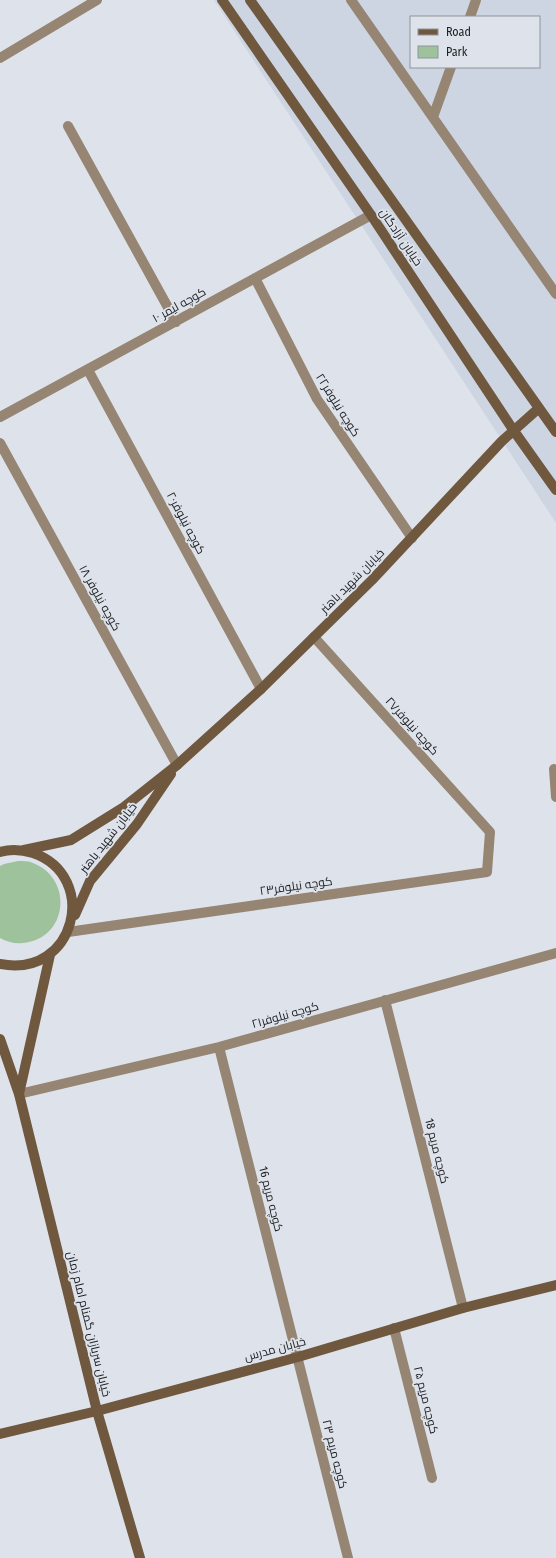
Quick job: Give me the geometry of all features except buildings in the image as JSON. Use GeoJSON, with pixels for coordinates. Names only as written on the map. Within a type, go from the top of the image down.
{"type":"FeatureCollection","features":[{"type":"Feature","properties":{"kind":"street"},"geometry":{"type":"LineString","coordinates":[[0,58],[96,0]]}},
{"type":"Feature","properties":{"kind":"street","name":"خیابان آزادگان"},"geometry":{"type":"LineString","coordinates":[[222,0],[371,215],[514,431],[556,490]]}},
{"type":"Feature","properties":{"kind":"street","name":"خیابان آزادگان"},"geometry":{"type":"LineString","coordinates":[[250,0],[556,432]]}},
{"type":"Feature","properties":{"kind":"street"},"geometry":{"type":"LineString","coordinates":[[351,0],[556,294]]}},
{"type":"Feature","properties":{"kind":"street"},"geometry":{"type":"LineString","coordinates":[[470,16],[476,0]]}},
{"type":"Feature","properties":{"kind":"street"},"geometry":{"type":"LineString","coordinates":[[433,117],[451,68]]}},
{"type":"Feature","properties":{"kind":"street"},"geometry":{"type":"LineString","coordinates":[[68,126],[176,322]]}},
{"type":"Feature","properties":{"kind":"street","name":"کوچه لیمر ۱۰"},"geometry":{"type":"LineString","coordinates":[[0,417],[371,215]]}},
{"type":"Feature","properties":{"kind":"street","name":"کوچه نیلوفر۲۲"},"geometry":{"type":"LineString","coordinates":[[255,278],[317,399],[412,538]]}},
{"type":"Feature","properties":{"kind":"street","name":"کوچه نیلوفر۲۰"},"geometry":{"type":"LineString","coordinates":[[88,370],[261,689]]}},
{"type":"Feature","properties":{"kind":"street","name":"خیابان شهید باهنر"},"geometry":{"type":"LineString","coordinates":[[24,850],[71,840],[124,807],[177,765],[261,689],[372,580],[502,440],[539,408]]}},
{"type":"Feature","properties":{"kind":"street","name":"کوچه نیلوفر ۱۸"},"geometry":{"type":"LineString","coordinates":[[0,443],[177,765]]}},
{"type":"Feature","properties":{"kind":"street","name":"کوچه نیلوفر۲۷"},"geometry":{"type":"LineString","coordinates":[[314,637],[490,832]]}},
{"type":"Feature","properties":{"kind":"street","name":"خیابان شهید باهنر"},"geometry":{"type":"LineString","coordinates":[[68,932],[90,881],[137,824],[177,765]]}},
{"type":"Feature","properties":{"kind":"street"},"geometry":{"type":"LineString","coordinates":[[554,769],[556,797]]}},
{"type":"Feature","properties":{"kind":"street","name":"کوچه نیلوفر۲۳"},"geometry":{"type":"LineString","coordinates":[[68,932],[487,872],[490,832]]}},
{"type":"Feature","properties":{"kind":"street"},"geometry":{"type":"LineString","coordinates":[[0,852],[24,850],[42,856],[58,869],[69,885],[73,904],[68,932],[63,941],[50,955],[32,964],[14,966],[0,964]]}},
{"type":"Feature","properties":{"kind":"street","name":"کوچه نیلوفر۲۱"},"geometry":{"type":"LineString","coordinates":[[18,1094],[219,1047],[556,953]]}},
{"type":"Feature","properties":{"kind":"street","name":"خیابان سربازان گمنام امام زمان"},"geometry":{"type":"LineString","coordinates":[[18,1094],[50,955]]}},
{"type":"Feature","properties":{"kind":"street","name":"کوچه مریم 18"},"geometry":{"type":"LineString","coordinates":[[385,1000],[463,1308]]}},
{"type":"Feature","properties":{"kind":"street","name":"خیابان سربازان گمنام امام زمان"},"geometry":{"type":"LineString","coordinates":[[0,1039],[18,1094],[97,1411],[140,1558]]}},
{"type":"Feature","properties":{"kind":"street","name":"کوچه مریم 16"},"geometry":{"type":"LineString","coordinates":[[219,1047],[298,1357]]}},
{"type":"Feature","properties":{"kind":"street","name":"خیابان مدرس"},"geometry":{"type":"LineString","coordinates":[[0,1434],[97,1411],[298,1357],[463,1308],[556,1285]]}},
{"type":"Feature","properties":{"kind":"street","name":"کوچه مریم ۲۵"},"geometry":{"type":"LineString","coordinates":[[394,1328],[432,1478]]}},
{"type":"Feature","properties":{"kind":"street","name":"کوچه مریم ۲۳"},"geometry":{"type":"LineString","coordinates":[[298,1357],[348,1558]]}},
{"type":"Feature","properties":{"kind":"shaded area"},"geometry":{"type":"Polygon","coordinates":[[[214,0],[556,0],[556,523],[214,0]]]}},
{"type":"Feature","properties":{"kind":"green space"},"geometry":{"type":"Polygon","coordinates":[[[18,861],[31,862],[46,871],[55,882],[60,894],[60,908],[57,920],[49,931],[38,939],[23,943],[5,941],[0,938],[0,866],[18,861]]]}}]}
